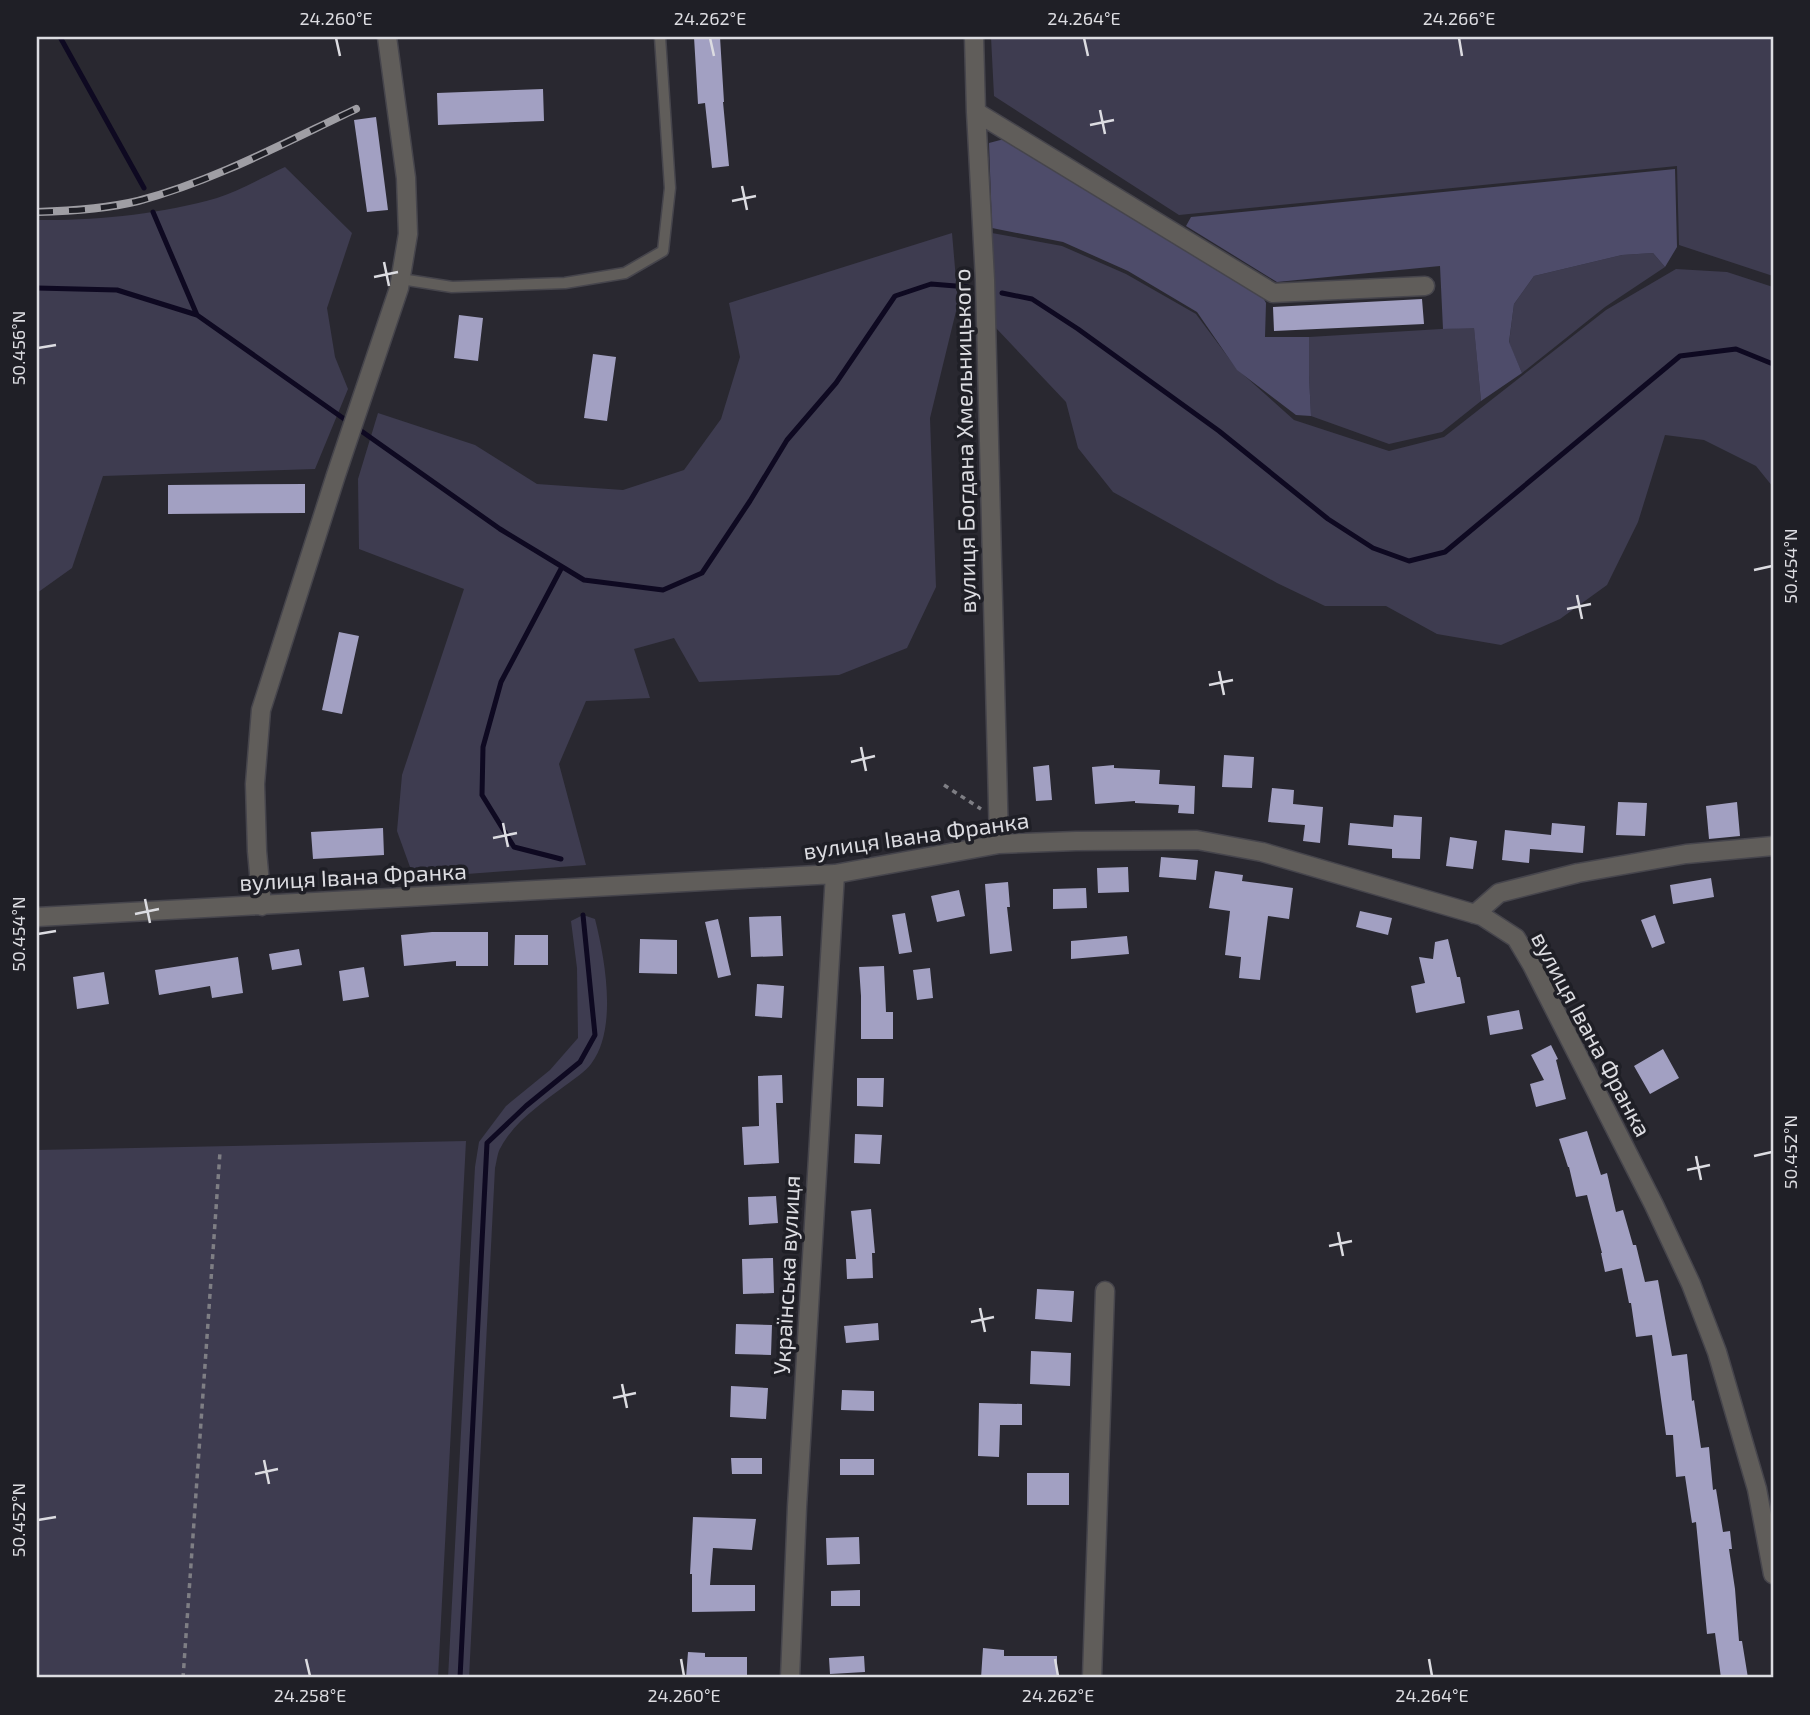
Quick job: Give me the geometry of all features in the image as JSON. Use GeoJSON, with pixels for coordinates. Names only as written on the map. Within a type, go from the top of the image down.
{"type":"FeatureCollection","features":[{"type":"Feature","properties":{"kind":"street"},"geometry":{"type":"LineString","coordinates":[[262,906],[255,784],[261,710],[401,279],[408,234],[406,178],[387,37]]}},
{"type":"Feature","properties":{"kind":"street","name":"вулиця Богдана Хмельницького"},"geometry":{"type":"LineString","coordinates":[[974,37],[985,280],[999,845]]}},
{"type":"Feature","properties":{"kind":"street"},"geometry":{"type":"LineString","coordinates":[[976,112],[1273,293],[1425,286]]}},
{"type":"Feature","properties":{"kind":"street","name":"вулиця Івана Франка"},"geometry":{"type":"LineString","coordinates":[[37,917],[835,874],[999,845],[1197,840],[1262,852],[1482,916],[1516,938],[1527,956],[1654,1205],[1691,1284],[1717,1352],[1757,1489],[1773,1574]]}},
{"type":"Feature","properties":{"kind":"street"},"geometry":{"type":"LineString","coordinates":[[1475,914],[1499,893],[1578,873],[1686,854],[1773,846]]}},
{"type":"Feature","properties":{"kind":"street","name":"Українська вулиця"},"geometry":{"type":"LineString","coordinates":[[790,1678],[797,1507],[835,874]]}},
{"type":"Feature","properties":{"kind":"street"},"geometry":{"type":"LineString","coordinates":[[1092,1678],[1105,1291]]}},
{"type":"Feature","properties":{"kind":"lane"},"geometry":{"type":"LineString","coordinates":[[401,279],[452,287],[565,283],[625,273],[663,251],[670,188],[660,37]]}},
{"type":"Feature","properties":{"kind":"path"},"geometry":{"type":"LineString","coordinates":[[944,786],[998,818]]}},
{"type":"Feature","properties":{"kind":"path"},"geometry":{"type":"LineString","coordinates":[[183,1678],[220,1152]]}},
{"type":"Feature","properties":{"kind":"shaded area"},"geometry":{"type":"Polygon","coordinates":[[[991,37],[1773,37],[1773,276],[1679,245],[1677,166],[1179,215],[994,96],[991,37]]]}},
{"type":"Feature","properties":{"kind":"shaded area"},"geometry":{"type":"Polygon","coordinates":[[[1008,138],[1260,292],[1266,303],[1265,337],[1309,337],[1311,416],[1296,415],[1237,370],[1197,312],[1128,271],[1063,242],[992,228],[989,143],[1008,138]]]}},
{"type":"Feature","properties":{"kind":"shaded area"},"geometry":{"type":"Polygon","coordinates":[[[285,167],[352,233],[327,308],[335,357],[348,389],[315,469],[103,476],[72,568],[37,593],[37,220],[104,218],[196,204],[243,188],[285,167]]]}},
{"type":"Feature","properties":{"kind":"shaded area"},"geometry":{"type":"Polygon","coordinates":[[[1675,169],[1677,247],[1665,267],[1653,253],[1622,255],[1534,276],[1514,304],[1509,342],[1522,373],[1481,401],[1474,328],[1443,329],[1440,266],[1277,282],[1186,226],[1191,217],[1675,169]]]}},
{"type":"Feature","properties":{"kind":"shaded area"},"geometry":{"type":"Polygon","coordinates":[[[952,233],[958,303],[930,418],[936,587],[907,648],[839,675],[699,682],[674,638],[634,649],[650,698],[586,701],[559,764],[586,865],[414,878],[397,831],[402,775],[464,589],[359,549],[358,479],[378,413],[475,445],[537,484],[623,490],[684,470],[721,419],[740,357],[729,303],[952,233]]]}},
{"type":"Feature","properties":{"kind":"shaded area"},"geometry":{"type":"Polygon","coordinates":[[[992,233],[1062,246],[1126,274],[1196,314],[1237,369],[1294,420],[1389,451],[1444,437],[1606,310],[1676,269],[1727,272],[1773,287],[1773,487],[1756,466],[1704,440],[1665,435],[1638,522],[1607,585],[1560,619],[1501,645],[1437,634],[1386,606],[1325,606],[1277,583],[1113,492],[1078,448],[1066,402],[996,328],[992,233]]]}},
{"type":"Feature","properties":{"kind":"shaded area"},"geometry":{"type":"Polygon","coordinates":[[[1653,253],[1665,267],[1605,307],[1522,373],[1509,343],[1514,304],[1534,276],[1622,255],[1653,253]]]}},
{"type":"Feature","properties":{"kind":"shaded area"},"geometry":{"type":"Polygon","coordinates":[[[1474,327],[1481,401],[1442,432],[1389,444],[1311,416],[1309,337],[1474,327]]]}},
{"type":"Feature","properties":{"kind":"shaded area"},"geometry":{"type":"Polygon","coordinates":[[[583,915],[595,919],[605,973],[607,1013],[599,1049],[586,1070],[514,1129],[500,1149],[495,1168],[469,1678],[448,1678],[475,1167],[479,1142],[506,1106],[550,1070],[578,1038],[577,968],[571,921],[583,915]]]}},
{"type":"Feature","properties":{"kind":"shaded area"},"geometry":{"type":"Polygon","coordinates":[[[466,1141],[438,1678],[37,1678],[37,1150],[466,1141]]]}},
{"type":"Feature","properties":{"kind":"building"},"geometry":{"type":"Polygon","coordinates":[[[694,37],[720,37],[729,166],[712,168],[705,103],[698,104],[694,37]]]}},
{"type":"Feature","properties":{"kind":"building"},"geometry":{"type":"Polygon","coordinates":[[[543,89],[544,121],[438,125],[437,93],[543,89]]]}},
{"type":"Feature","properties":{"kind":"building"},"geometry":{"type":"Polygon","coordinates":[[[376,117],[388,210],[367,212],[354,120],[376,117]]]}},
{"type":"Feature","properties":{"kind":"building"},"geometry":{"type":"Polygon","coordinates":[[[1422,299],[1424,324],[1274,331],[1273,307],[1422,299]]]}},
{"type":"Feature","properties":{"kind":"building"},"geometry":{"type":"Polygon","coordinates":[[[459,315],[483,318],[478,361],[454,358],[459,315]]]}},
{"type":"Feature","properties":{"kind":"building"},"geometry":{"type":"Polygon","coordinates":[[[593,354],[616,357],[607,421],[584,418],[593,354]]]}},
{"type":"Feature","properties":{"kind":"building"},"geometry":{"type":"Polygon","coordinates":[[[305,484],[305,513],[168,514],[168,485],[305,484]]]}},
{"type":"Feature","properties":{"kind":"building"},"geometry":{"type":"Polygon","coordinates":[[[339,632],[359,636],[342,714],[322,710],[339,632]]]}},
{"type":"Feature","properties":{"kind":"building"},"geometry":{"type":"Polygon","coordinates":[[[1224,755],[1254,757],[1252,788],[1222,787],[1224,755]]]}},
{"type":"Feature","properties":{"kind":"building"},"geometry":{"type":"Polygon","coordinates":[[[1049,765],[1052,800],[1036,801],[1033,767],[1049,765]]]}},
{"type":"Feature","properties":{"kind":"building"},"geometry":{"type":"Polygon","coordinates":[[[1114,765],[1114,768],[1160,770],[1159,784],[1195,786],[1194,814],[1178,813],[1179,805],[1135,801],[1095,804],[1092,767],[1114,765]]]}},
{"type":"Feature","properties":{"kind":"building"},"geometry":{"type":"Polygon","coordinates":[[[1272,788],[1294,790],[1293,804],[1323,807],[1320,843],[1303,841],[1305,825],[1268,822],[1272,788]]]}},
{"type":"Feature","properties":{"kind":"building"},"geometry":{"type":"Polygon","coordinates":[[[1618,802],[1647,803],[1645,836],[1616,835],[1618,802]]]}},
{"type":"Feature","properties":{"kind":"building"},"geometry":{"type":"Polygon","coordinates":[[[1737,802],[1740,836],[1709,839],[1706,806],[1737,802]]]}},
{"type":"Feature","properties":{"kind":"building"},"geometry":{"type":"Polygon","coordinates":[[[1394,815],[1422,817],[1420,859],[1392,858],[1392,849],[1348,845],[1350,823],[1393,827],[1394,815]]]}},
{"type":"Feature","properties":{"kind":"building"},"geometry":{"type":"Polygon","coordinates":[[[1552,823],[1585,826],[1583,853],[1530,849],[1529,863],[1502,860],[1505,830],[1551,835],[1552,823]]]}},
{"type":"Feature","properties":{"kind":"building"},"geometry":{"type":"Polygon","coordinates":[[[383,828],[384,855],[313,859],[311,832],[383,828]]]}},
{"type":"Feature","properties":{"kind":"building"},"geometry":{"type":"Polygon","coordinates":[[[1450,837],[1477,841],[1473,869],[1446,866],[1450,837]]]}},
{"type":"Feature","properties":{"kind":"building"},"geometry":{"type":"Polygon","coordinates":[[[1161,857],[1198,860],[1196,880],[1159,877],[1161,857]]]}},
{"type":"Feature","properties":{"kind":"building"},"geometry":{"type":"Polygon","coordinates":[[[1128,867],[1129,892],[1098,893],[1097,868],[1128,867]]]}},
{"type":"Feature","properties":{"kind":"building"},"geometry":{"type":"Polygon","coordinates":[[[1215,871],[1243,875],[1242,881],[1293,888],[1289,919],[1268,916],[1260,980],[1239,978],[1241,957],[1225,955],[1230,911],[1209,908],[1215,871]]]}},
{"type":"Feature","properties":{"kind":"building"},"geometry":{"type":"Polygon","coordinates":[[[1711,878],[1714,897],[1673,904],[1670,885],[1711,878]]]}},
{"type":"Feature","properties":{"kind":"building"},"geometry":{"type":"Polygon","coordinates":[[[1008,882],[1010,907],[1007,907],[1012,951],[990,954],[985,884],[1008,882]]]}},
{"type":"Feature","properties":{"kind":"building"},"geometry":{"type":"Polygon","coordinates":[[[1086,888],[1087,908],[1053,909],[1053,889],[1086,888]]]}},
{"type":"Feature","properties":{"kind":"building"},"geometry":{"type":"Polygon","coordinates":[[[959,890],[965,916],[937,922],[931,896],[959,890]]]}},
{"type":"Feature","properties":{"kind":"building"},"geometry":{"type":"Polygon","coordinates":[[[1360,911],[1392,918],[1388,935],[1356,927],[1360,911]]]}},
{"type":"Feature","properties":{"kind":"building"},"geometry":{"type":"Polygon","coordinates":[[[905,913],[912,952],[899,954],[892,915],[905,913]]]}},
{"type":"Feature","properties":{"kind":"building"},"geometry":{"type":"Polygon","coordinates":[[[1655,915],[1665,943],[1652,948],[1641,920],[1655,915]]]}},
{"type":"Feature","properties":{"kind":"building"},"geometry":{"type":"Polygon","coordinates":[[[781,916],[783,956],[751,957],[749,917],[781,916]]]}},
{"type":"Feature","properties":{"kind":"building"},"geometry":{"type":"Polygon","coordinates":[[[718,919],[731,975],[718,978],[705,922],[718,919]]]}},
{"type":"Feature","properties":{"kind":"building"},"geometry":{"type":"Polygon","coordinates":[[[488,932],[488,966],[456,966],[456,961],[404,966],[401,935],[488,932]]]}},
{"type":"Feature","properties":{"kind":"building"},"geometry":{"type":"Polygon","coordinates":[[[515,935],[548,935],[548,965],[514,965],[515,935]]]}},
{"type":"Feature","properties":{"kind":"building"},"geometry":{"type":"Polygon","coordinates":[[[1127,936],[1129,954],[1071,959],[1071,941],[1127,936]]]}},
{"type":"Feature","properties":{"kind":"building"},"geometry":{"type":"Polygon","coordinates":[[[640,939],[677,940],[677,974],[639,973],[640,939]]]}},
{"type":"Feature","properties":{"kind":"building"},"geometry":{"type":"Polygon","coordinates":[[[1448,939],[1465,1003],[1416,1013],[1411,986],[1425,983],[1419,957],[1433,959],[1435,942],[1448,939]]]}},
{"type":"Feature","properties":{"kind":"building"},"geometry":{"type":"Polygon","coordinates":[[[299,949],[302,965],[272,970],[269,954],[299,949]]]}},
{"type":"Feature","properties":{"kind":"building"},"geometry":{"type":"Polygon","coordinates":[[[238,957],[243,993],[212,998],[210,986],[159,995],[155,970],[238,957]]]}},
{"type":"Feature","properties":{"kind":"building"},"geometry":{"type":"Polygon","coordinates":[[[884,966],[886,1012],[893,1012],[893,1039],[861,1039],[859,967],[884,966]]]}},
{"type":"Feature","properties":{"kind":"building"},"geometry":{"type":"Polygon","coordinates":[[[364,967],[369,997],[343,1001],[339,971],[364,967]]]}},
{"type":"Feature","properties":{"kind":"building"},"geometry":{"type":"Polygon","coordinates":[[[930,968],[933,998],[917,1000],[913,970],[930,968]]]}},
{"type":"Feature","properties":{"kind":"building"},"geometry":{"type":"Polygon","coordinates":[[[104,972],[109,1004],[77,1009],[73,977],[104,972]]]}},
{"type":"Feature","properties":{"kind":"building"},"geometry":{"type":"Polygon","coordinates":[[[757,984],[784,986],[782,1018],[755,1016],[757,984]]]}},
{"type":"Feature","properties":{"kind":"building"},"geometry":{"type":"Polygon","coordinates":[[[1519,1010],[1523,1029],[1490,1035],[1487,1016],[1519,1010]]]}},
{"type":"Feature","properties":{"kind":"building"},"geometry":{"type":"Polygon","coordinates":[[[1551,1045],[1558,1059],[1556,1060],[1566,1099],[1536,1107],[1530,1084],[1544,1080],[1531,1055],[1551,1045]]]}},
{"type":"Feature","properties":{"kind":"building"},"geometry":{"type":"Polygon","coordinates":[[[1663,1049],[1679,1078],[1650,1094],[1634,1066],[1663,1049]]]}},
{"type":"Feature","properties":{"kind":"building"},"geometry":{"type":"Polygon","coordinates":[[[782,1075],[783,1103],[776,1103],[779,1163],[744,1165],[742,1127],[759,1126],[758,1076],[782,1075]]]}},
{"type":"Feature","properties":{"kind":"building"},"geometry":{"type":"Polygon","coordinates":[[[857,1078],[884,1078],[883,1107],[857,1106],[857,1078]]]}},
{"type":"Feature","properties":{"kind":"building"},"geometry":{"type":"Polygon","coordinates":[[[1587,1131],[1601,1175],[1607,1173],[1616,1212],[1623,1210],[1633,1245],[1636,1245],[1645,1282],[1658,1280],[1672,1356],[1687,1354],[1701,1448],[1709,1447],[1713,1490],[1716,1489],[1723,1532],[1730,1531],[1732,1549],[1729,1549],[1739,1641],[1742,1641],[1748,1678],[1721,1678],[1715,1633],[1707,1634],[1696,1522],[1692,1523],[1685,1476],[1676,1477],[1673,1435],[1666,1435],[1652,1335],[1636,1337],[1622,1268],[1605,1272],[1587,1195],[1576,1197],[1559,1139],[1587,1131]]]}},
{"type":"Feature","properties":{"kind":"building"},"geometry":{"type":"Polygon","coordinates":[[[855,1134],[882,1135],[880,1164],[854,1163],[855,1134]]]}},
{"type":"Feature","properties":{"kind":"building"},"geometry":{"type":"Polygon","coordinates":[[[776,1196],[778,1223],[749,1225],[748,1197],[776,1196]]]}},
{"type":"Feature","properties":{"kind":"building"},"geometry":{"type":"Polygon","coordinates":[[[871,1209],[875,1253],[872,1253],[873,1278],[847,1279],[846,1259],[856,1259],[851,1211],[871,1209]]]}},
{"type":"Feature","properties":{"kind":"building"},"geometry":{"type":"Polygon","coordinates":[[[773,1258],[774,1293],[743,1294],[742,1259],[773,1258]]]}},
{"type":"Feature","properties":{"kind":"building"},"geometry":{"type":"Polygon","coordinates":[[[1037,1289],[1074,1291],[1072,1322],[1035,1319],[1037,1289]]]}},
{"type":"Feature","properties":{"kind":"building"},"geometry":{"type":"Polygon","coordinates":[[[878,1323],[879,1340],[846,1343],[844,1326],[878,1323]]]}},
{"type":"Feature","properties":{"kind":"building"},"geometry":{"type":"Polygon","coordinates":[[[736,1324],[772,1325],[771,1355],[735,1354],[736,1324]]]}},
{"type":"Feature","properties":{"kind":"building"},"geometry":{"type":"Polygon","coordinates":[[[1031,1351],[1071,1353],[1070,1386],[1030,1384],[1031,1351]]]}},
{"type":"Feature","properties":{"kind":"building"},"geometry":{"type":"Polygon","coordinates":[[[731,1386],[768,1388],[766,1419],[730,1417],[731,1386]]]}},
{"type":"Feature","properties":{"kind":"building"},"geometry":{"type":"Polygon","coordinates":[[[842,1390],[874,1391],[874,1411],[841,1410],[842,1390]]]}},
{"type":"Feature","properties":{"kind":"building"},"geometry":{"type":"Polygon","coordinates":[[[979,1403],[1022,1404],[1022,1425],[1000,1425],[999,1457],[978,1456],[979,1403]]]}},
{"type":"Feature","properties":{"kind":"building"},"geometry":{"type":"Polygon","coordinates":[[[731,1458],[762,1458],[762,1474],[732,1474],[731,1458]]]}},
{"type":"Feature","properties":{"kind":"building"},"geometry":{"type":"Polygon","coordinates":[[[840,1459],[874,1459],[874,1475],[840,1475],[840,1459]]]}},
{"type":"Feature","properties":{"kind":"building"},"geometry":{"type":"Polygon","coordinates":[[[1027,1473],[1069,1473],[1069,1505],[1027,1505],[1027,1473]]]}},
{"type":"Feature","properties":{"kind":"building"},"geometry":{"type":"Polygon","coordinates":[[[693,1517],[756,1519],[752,1550],[713,1548],[710,1585],[755,1585],[755,1611],[692,1612],[690,1574],[693,1517]]]}},
{"type":"Feature","properties":{"kind":"building"},"geometry":{"type":"Polygon","coordinates":[[[859,1537],[860,1564],[827,1565],[826,1538],[859,1537]]]}},
{"type":"Feature","properties":{"kind":"building"},"geometry":{"type":"Polygon","coordinates":[[[860,1590],[860,1606],[831,1606],[831,1591],[860,1590]]]}},
{"type":"Feature","properties":{"kind":"building"},"geometry":{"type":"Polygon","coordinates":[[[983,1648],[1004,1650],[1004,1656],[1057,1656],[1057,1678],[981,1678],[983,1648]]]}},
{"type":"Feature","properties":{"kind":"building"},"geometry":{"type":"Polygon","coordinates":[[[688,1652],[705,1653],[705,1657],[747,1657],[747,1678],[686,1678],[688,1652]]]}},
{"type":"Feature","properties":{"kind":"building"},"geometry":{"type":"Polygon","coordinates":[[[864,1656],[865,1672],[830,1674],[829,1658],[864,1656]]]}},
{"type":"Feature","properties":{"kind":"waterway"},"geometry":{"type":"LineString","coordinates":[[60,37],[144,188]]}},
{"type":"Feature","properties":{"kind":"waterway"},"geometry":{"type":"LineString","coordinates":[[153,212],[197,315]]}},
{"type":"Feature","properties":{"kind":"waterway"},"geometry":{"type":"LineString","coordinates":[[37,288],[117,290],[197,315],[500,529],[584,580],[663,590],[702,573],[787,440],[836,383],[895,296],[931,284],[968,287]]}},
{"type":"Feature","properties":{"kind":"waterway"},"geometry":{"type":"LineString","coordinates":[[1002,293],[1032,299],[1078,329],[1219,431],[1328,519],[1373,548],[1409,561],[1445,552],[1680,356],[1736,349],[1773,364]]}},
{"type":"Feature","properties":{"kind":"waterway"},"geometry":{"type":"LineString","coordinates":[[561,859],[514,847],[482,795],[483,747],[501,682],[562,567]]}},
{"type":"Feature","properties":{"kind":"waterway"},"geometry":{"type":"LineString","coordinates":[[460,1678],[487,1143],[526,1106],[580,1062],[595,1035],[583,915]]}},
{"type":"Feature","properties":{"kind":"railway"},"geometry":{"type":"LineString","coordinates":[[37,212],[113,206],[166,193],[249,160],[356,109]]}}]}
